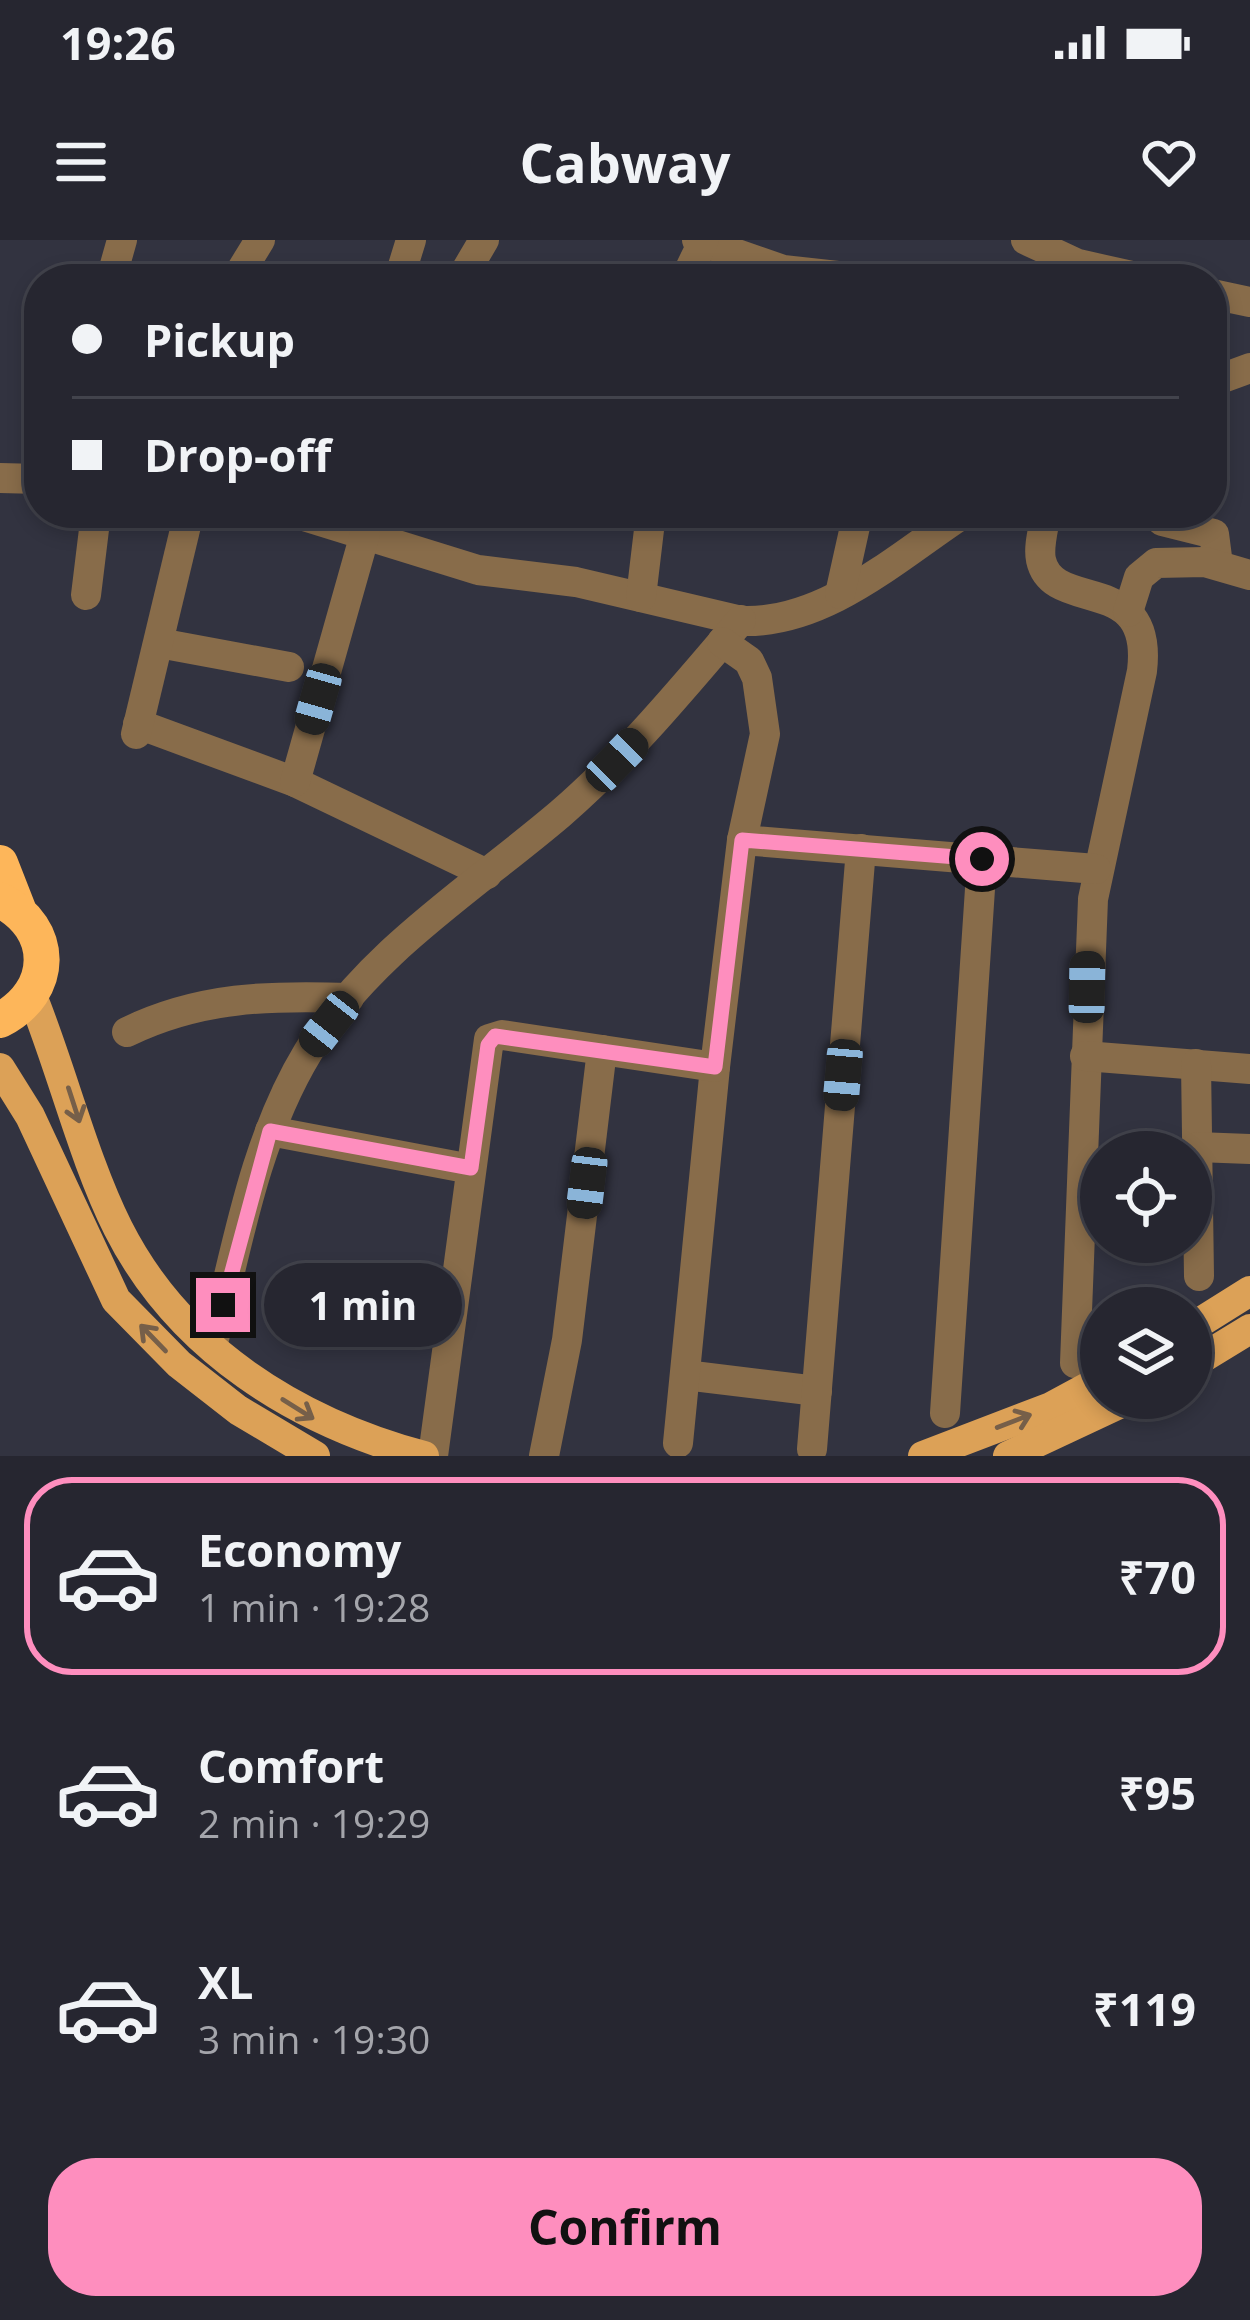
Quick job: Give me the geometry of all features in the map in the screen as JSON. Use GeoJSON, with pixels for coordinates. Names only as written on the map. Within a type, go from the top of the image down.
{"type":"FeatureCollection","features":[{"type":"Feature","properties":{"kind":"highway"},"geometry":{"type":"LineString","coordinates":[[0,863],[9,904],[40,940],[43,959],[32,996],[0,1020]]}},
{"type":"Feature","properties":{"kind":"main road"},"geometry":{"type":"LineString","coordinates":[[32,996],[116,1225],[141,1269],[212,1347],[312,1418],[428,1456]]}},
{"type":"Feature","properties":{"kind":"main road"},"geometry":{"type":"LineString","coordinates":[[0,1068],[30,1116],[116,1300],[179,1364],[255,1421],[315,1456]]}},
{"type":"Feature","properties":{"kind":"main road"},"geometry":{"type":"LineString","coordinates":[[1212,1315],[1250,1291]]}},
{"type":"Feature","properties":{"kind":"main road"},"geometry":{"type":"LineString","coordinates":[[1212,1352],[1250,1329]]}},
{"type":"Feature","properties":{"kind":"main road"},"geometry":{"type":"LineString","coordinates":[[923,1456],[1052,1407],[1080,1379]]}},
{"type":"Feature","properties":{"kind":"main road"},"geometry":{"type":"LineString","coordinates":[[1008,1456],[1087,1419]]}},
{"type":"Feature","properties":{"kind":"street"},"geometry":{"type":"LineString","coordinates":[[1027,240],[1078,264]]}},
{"type":"Feature","properties":{"kind":"street"},"geometry":{"type":"LineString","coordinates":[[701,241],[766,264]]}},
{"type":"Feature","properties":{"kind":"street"},"geometry":{"type":"LineString","coordinates":[[86,595],[94,528]]}},
{"type":"Feature","properties":{"kind":"street"},"geometry":{"type":"LineString","coordinates":[[186,528],[137,729],[295,782],[487,874]]}},
{"type":"Feature","properties":{"kind":"street"},"geometry":{"type":"LineString","coordinates":[[640,597],[649,528]]}},
{"type":"Feature","properties":{"kind":"street"},"geometry":{"type":"LineString","coordinates":[[840,594],[855,528]]}},
{"type":"Feature","properties":{"kind":"street"},"geometry":{"type":"LineString","coordinates":[[212,1347],[270,1131],[309,1050],[349,998],[406,940],[617,760],[731,632],[796,616],[840,594],[941,528]]}},
{"type":"Feature","properties":{"kind":"street"},"geometry":{"type":"LineString","coordinates":[[1044,528],[1041,562],[1050,576],[1128,612],[1144,635],[1142,671],[1096,869],[1085,1056],[1087,1287]]}},
{"type":"Feature","properties":{"kind":"street"},"geometry":{"type":"LineString","coordinates":[[1188,528],[1214,535],[1218,565]]}},
{"type":"Feature","properties":{"kind":"street"},"geometry":{"type":"LineString","coordinates":[[295,782],[379,530],[478,570],[640,597],[731,632],[757,678],[765,734],[742,840],[678,1443]]}},
{"type":"Feature","properties":{"kind":"street"},"geometry":{"type":"LineString","coordinates":[[1128,612],[1138,578],[1156,563],[1218,565],[1250,575]]}},
{"type":"Feature","properties":{"kind":"street"},"geometry":{"type":"LineString","coordinates":[[159,643],[289,668]]}},
{"type":"Feature","properties":{"kind":"street"},"geometry":{"type":"LineString","coordinates":[[742,840],[1096,869]]}},
{"type":"Feature","properties":{"kind":"street"},"geometry":{"type":"LineString","coordinates":[[812,1449],[861,850]]}},
{"type":"Feature","properties":{"kind":"street"},"geometry":{"type":"LineString","coordinates":[[945,1413],[982,859]]}},
{"type":"Feature","properties":{"kind":"street"},"geometry":{"type":"LineString","coordinates":[[127,1032],[184,1008],[220,1001],[349,998]]}},
{"type":"Feature","properties":{"kind":"street"},"geometry":{"type":"LineString","coordinates":[[428,1456],[489,1039],[502,1035],[715,1067]]}},
{"type":"Feature","properties":{"kind":"street"},"geometry":{"type":"LineString","coordinates":[[544,1456],[571,1318],[602,1049]]}},
{"type":"Feature","properties":{"kind":"street"},"geometry":{"type":"LineString","coordinates":[[1085,1056],[1250,1069]]}},
{"type":"Feature","properties":{"kind":"street"},"geometry":{"type":"LineString","coordinates":[[1196,1064],[1197,1131]]}},
{"type":"Feature","properties":{"kind":"street"},"geometry":{"type":"LineString","coordinates":[[270,1131],[471,1168]]}},
{"type":"Feature","properties":{"kind":"street"},"geometry":{"type":"LineString","coordinates":[[1212,1148],[1250,1149]]}},
{"type":"Feature","properties":{"kind":"street"},"geometry":{"type":"LineString","coordinates":[[1199,1263],[1199,1276]]}},
{"type":"Feature","properties":{"kind":"street"},"geometry":{"type":"LineString","coordinates":[[685,1375],[818,1391]]}},
{"type":"Feature","properties":{"kind":"route"},"geometry":{"type":"LineString","coordinates":[[223,1305],[270,1131],[471,1168],[489,1039],[495,1036],[715,1067],[742,840],[982,859]]}}]}
